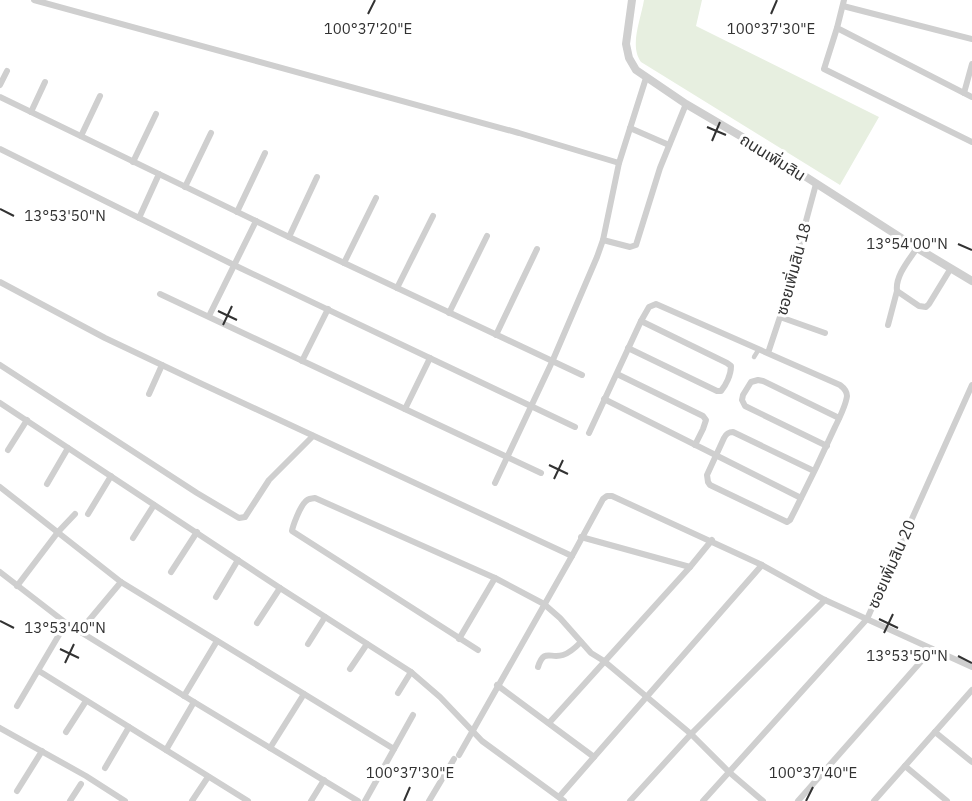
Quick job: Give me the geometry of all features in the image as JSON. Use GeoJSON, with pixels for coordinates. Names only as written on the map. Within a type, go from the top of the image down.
{"type":"FeatureCollection","features":[{"type":"Feature","properties":{"kind":"street"},"geometry":{"type":"LineString","coordinates":[[34,0],[488,124],[619,163]]}},
{"type":"Feature","properties":{"kind":"street","name":"ถนนเพิ่มสิน"},"geometry":{"type":"LineString","coordinates":[[632,0],[626,44],[629,58],[646,78],[972,280]]}},
{"type":"Feature","properties":{"kind":"street"},"geometry":{"type":"LineString","coordinates":[[972,39],[844,3],[824,69],[972,142]]}},
{"type":"Feature","properties":{"kind":"street"},"geometry":{"type":"LineString","coordinates":[[837,28],[972,97]]}},
{"type":"Feature","properties":{"kind":"street"},"geometry":{"type":"LineString","coordinates":[[964,93],[969,84],[972,64]]}},
{"type":"Feature","properties":{"kind":"street"},"geometry":{"type":"LineString","coordinates":[[0,85],[7,71]]}},
{"type":"Feature","properties":{"kind":"street"},"geometry":{"type":"LineString","coordinates":[[495,483],[552,362],[603,240],[619,163],[646,78]]}},
{"type":"Feature","properties":{"kind":"street"},"geometry":{"type":"LineString","coordinates":[[31,112],[45,82]]}},
{"type":"Feature","properties":{"kind":"street"},"geometry":{"type":"LineString","coordinates":[[81,136],[100,96]]}},
{"type":"Feature","properties":{"kind":"street"},"geometry":{"type":"LineString","coordinates":[[0,98],[582,375]]}},
{"type":"Feature","properties":{"kind":"street"},"geometry":{"type":"LineString","coordinates":[[603,240],[630,247],[636,245],[669,145],[686,104]]}},
{"type":"Feature","properties":{"kind":"street"},"geometry":{"type":"LineString","coordinates":[[133,162],[156,114]]}},
{"type":"Feature","properties":{"kind":"street"},"geometry":{"type":"LineString","coordinates":[[630,128],[669,145]]}},
{"type":"Feature","properties":{"kind":"street"},"geometry":{"type":"LineString","coordinates":[[185,187],[211,133]]}},
{"type":"Feature","properties":{"kind":"street"},"geometry":{"type":"LineString","coordinates":[[0,148],[234,265],[575,427]]}},
{"type":"Feature","properties":{"kind":"street"},"geometry":{"type":"LineString","coordinates":[[237,212],[265,153]]}},
{"type":"Feature","properties":{"kind":"street"},"geometry":{"type":"LineString","coordinates":[[139,218],[159,174]]}},
{"type":"Feature","properties":{"kind":"street"},"geometry":{"type":"LineString","coordinates":[[289,237],[317,177]]}},
{"type":"Feature","properties":{"kind":"street","name":"ซอยเพิ่มสิน 18"},"geometry":{"type":"LineString","coordinates":[[768,353],[816,184]]}},
{"type":"Feature","properties":{"kind":"street"},"geometry":{"type":"LineString","coordinates":[[344,263],[376,198]]}},
{"type":"Feature","properties":{"kind":"street"},"geometry":{"type":"LineString","coordinates":[[397,288],[433,216]]}},
{"type":"Feature","properties":{"kind":"street"},"geometry":{"type":"LineString","coordinates":[[208,316],[256,221]]}},
{"type":"Feature","properties":{"kind":"street"},"geometry":{"type":"LineString","coordinates":[[449,313],[487,236]]}},
{"type":"Feature","properties":{"kind":"street"},"geometry":{"type":"LineString","coordinates":[[888,325],[898,279],[917,248]]}},
{"type":"Feature","properties":{"kind":"street"},"geometry":{"type":"LineString","coordinates":[[496,335],[537,249]]}},
{"type":"Feature","properties":{"kind":"street"},"geometry":{"type":"LineString","coordinates":[[897,291],[919,306],[926,307],[951,268]]}},
{"type":"Feature","properties":{"kind":"street"},"geometry":{"type":"LineString","coordinates":[[0,282],[113,342],[572,556]]}},
{"type":"Feature","properties":{"kind":"street"},"geometry":{"type":"LineString","coordinates":[[160,294],[541,473]]}},
{"type":"Feature","properties":{"kind":"street"},"geometry":{"type":"LineString","coordinates":[[589,433],[641,321],[649,307],[656,304],[844,387],[847,397],[827,446],[788,522],[710,485],[707,475],[727,433],[733,432],[814,471]]}},
{"type":"Feature","properties":{"kind":"street"},"geometry":{"type":"LineString","coordinates":[[303,361],[328,309]]}},
{"type":"Feature","properties":{"kind":"street"},"geometry":{"type":"LineString","coordinates":[[780,317],[825,333]]}},
{"type":"Feature","properties":{"kind":"street"},"geometry":{"type":"LineString","coordinates":[[628,348],[717,392],[723,389],[731,366],[641,321]]}},
{"type":"Feature","properties":{"kind":"street"},"geometry":{"type":"LineString","coordinates":[[754,357],[759,349]]}},
{"type":"Feature","properties":{"kind":"street"},"geometry":{"type":"LineString","coordinates":[[405,409],[430,358]]}},
{"type":"Feature","properties":{"kind":"street"},"geometry":{"type":"LineString","coordinates":[[0,365],[239,518],[245,517],[269,480],[313,436]]}},
{"type":"Feature","properties":{"kind":"street"},"geometry":{"type":"LineString","coordinates":[[149,394],[162,365]]}},
{"type":"Feature","properties":{"kind":"street"},"geometry":{"type":"LineString","coordinates":[[617,374],[703,416],[706,420],[705,425],[695,445]]}},
{"type":"Feature","properties":{"kind":"street"},"geometry":{"type":"LineString","coordinates":[[827,446],[746,406],[742,400],[743,395],[751,382],[763,381],[839,418]]}},
{"type":"Feature","properties":{"kind":"street","name":"ซอยเพิ่มสิน 20"},"geometry":{"type":"LineString","coordinates":[[703,801],[867,619],[972,385]]}},
{"type":"Feature","properties":{"kind":"street"},"geometry":{"type":"LineString","coordinates":[[604,399],[801,498]]}},
{"type":"Feature","properties":{"kind":"street"},"geometry":{"type":"LineString","coordinates":[[0,403],[411,672],[440,697],[482,741],[562,799],[594,757],[762,565]]}},
{"type":"Feature","properties":{"kind":"street"},"geometry":{"type":"LineString","coordinates":[[8,450],[27,420]]}},
{"type":"Feature","properties":{"kind":"street"},"geometry":{"type":"LineString","coordinates":[[47,484],[68,448]]}},
{"type":"Feature","properties":{"kind":"street"},"geometry":{"type":"LineString","coordinates":[[88,514],[111,476]]}},
{"type":"Feature","properties":{"kind":"street"},"geometry":{"type":"LineString","coordinates":[[0,487],[121,582],[394,749]]}},
{"type":"Feature","properties":{"kind":"street"},"geometry":{"type":"LineString","coordinates":[[429,801],[472,732],[606,496],[612,496],[711,540],[825,600],[972,667]]}},
{"type":"Feature","properties":{"kind":"street"},"geometry":{"type":"LineString","coordinates":[[478,650],[292,531],[305,501],[315,498],[495,578],[544,604],[560,618],[591,653],[604,661],[691,734],[729,772],[763,801]]}},
{"type":"Feature","properties":{"kind":"street"},"geometry":{"type":"LineString","coordinates":[[133,538],[154,504]]}},
{"type":"Feature","properties":{"kind":"street"},"geometry":{"type":"LineString","coordinates":[[17,586],[58,532],[75,514]]}},
{"type":"Feature","properties":{"kind":"street"},"geometry":{"type":"LineString","coordinates":[[171,572],[197,532]]}},
{"type":"Feature","properties":{"kind":"street"},"geometry":{"type":"LineString","coordinates":[[581,537],[690,567]]}},
{"type":"Feature","properties":{"kind":"street"},"geometry":{"type":"LineString","coordinates":[[549,723],[690,567],[711,540]]}},
{"type":"Feature","properties":{"kind":"street"},"geometry":{"type":"LineString","coordinates":[[216,597],[238,560]]}},
{"type":"Feature","properties":{"kind":"street"},"geometry":{"type":"LineString","coordinates":[[0,572],[80,631],[358,801]]}},
{"type":"Feature","properties":{"kind":"street"},"geometry":{"type":"LineString","coordinates":[[459,639],[495,578]]}},
{"type":"Feature","properties":{"kind":"street"},"geometry":{"type":"LineString","coordinates":[[80,631],[121,582]]}},
{"type":"Feature","properties":{"kind":"street"},"geometry":{"type":"LineString","coordinates":[[257,623],[280,588]]}},
{"type":"Feature","properties":{"kind":"street"},"geometry":{"type":"LineString","coordinates":[[630,801],[691,734],[825,600]]}},
{"type":"Feature","properties":{"kind":"street"},"geometry":{"type":"LineString","coordinates":[[308,644],[325,617]]}},
{"type":"Feature","properties":{"kind":"street"},"geometry":{"type":"LineString","coordinates":[[18,706],[66,622]]}},
{"type":"Feature","properties":{"kind":"street"},"geometry":{"type":"LineString","coordinates":[[184,696],[217,641]]}},
{"type":"Feature","properties":{"kind":"street"},"geometry":{"type":"LineString","coordinates":[[538,667],[546,655],[563,655],[581,642]]}},
{"type":"Feature","properties":{"kind":"street"},"geometry":{"type":"LineString","coordinates":[[350,669],[367,644]]}},
{"type":"Feature","properties":{"kind":"street"},"geometry":{"type":"LineString","coordinates":[[798,801],[932,649]]}},
{"type":"Feature","properties":{"kind":"street"},"geometry":{"type":"LineString","coordinates":[[39,671],[248,801]]}},
{"type":"Feature","properties":{"kind":"street"},"geometry":{"type":"LineString","coordinates":[[398,693],[411,672]]}},
{"type":"Feature","properties":{"kind":"street"},"geometry":{"type":"LineString","coordinates":[[497,685],[594,757]]}},
{"type":"Feature","properties":{"kind":"street"},"geometry":{"type":"LineString","coordinates":[[876,800],[972,690]]}},
{"type":"Feature","properties":{"kind":"street"},"geometry":{"type":"LineString","coordinates":[[270,748],[304,694]]}},
{"type":"Feature","properties":{"kind":"street"},"geometry":{"type":"LineString","coordinates":[[965,698],[972,703]]}},
{"type":"Feature","properties":{"kind":"street"},"geometry":{"type":"LineString","coordinates":[[66,732],[86,700]]}},
{"type":"Feature","properties":{"kind":"street"},"geometry":{"type":"LineString","coordinates":[[166,750],[194,702]]}},
{"type":"Feature","properties":{"kind":"street"},"geometry":{"type":"LineString","coordinates":[[365,801],[413,715]]}},
{"type":"Feature","properties":{"kind":"street"},"geometry":{"type":"LineString","coordinates":[[105,768],[129,727]]}},
{"type":"Feature","properties":{"kind":"street"},"geometry":{"type":"LineString","coordinates":[[0,728],[86,776],[125,801]]}},
{"type":"Feature","properties":{"kind":"street"},"geometry":{"type":"LineString","coordinates":[[935,732],[972,762]]}},
{"type":"Feature","properties":{"kind":"street"},"geometry":{"type":"LineString","coordinates":[[17,791],[42,751]]}},
{"type":"Feature","properties":{"kind":"street"},"geometry":{"type":"LineString","coordinates":[[905,766],[947,801]]}},
{"type":"Feature","properties":{"kind":"street"},"geometry":{"type":"LineString","coordinates":[[192,801],[207,777]]}},
{"type":"Feature","properties":{"kind":"street"},"geometry":{"type":"LineString","coordinates":[[311,801],[324,780]]}},
{"type":"Feature","properties":{"kind":"street"},"geometry":{"type":"LineString","coordinates":[[70,801],[81,784]]}},
{"type":"Feature","properties":{"kind":"green space"},"geometry":{"type":"Polygon","coordinates":[[[644,0],[702,0],[696,26],[879,117],[840,185],[641,62],[636,40],[644,0]]]}}]}
